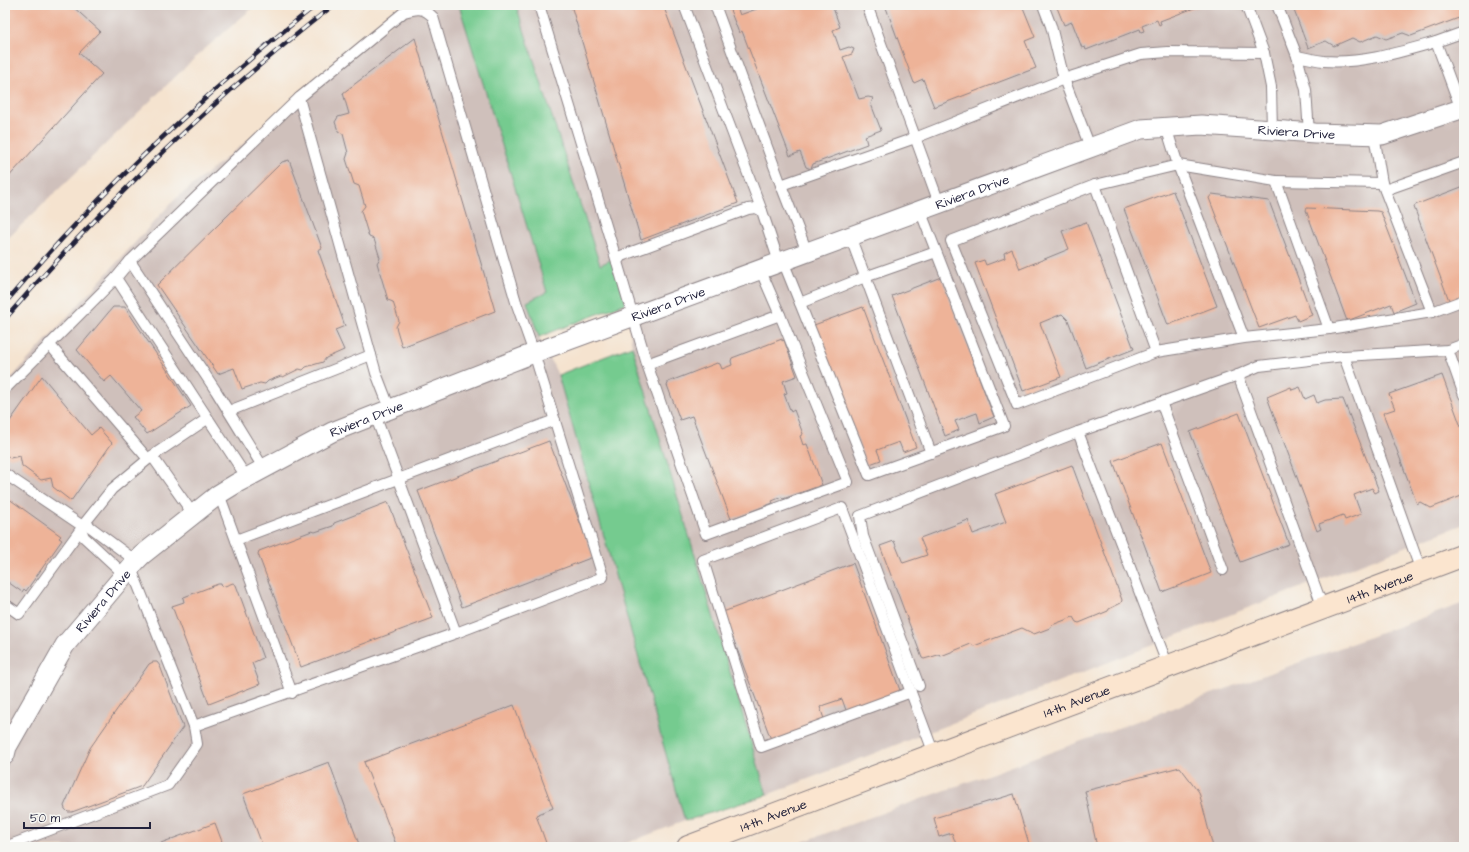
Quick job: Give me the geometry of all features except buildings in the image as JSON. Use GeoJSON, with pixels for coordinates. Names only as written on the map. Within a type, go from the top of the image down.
{"type":"FeatureCollection","features":[{"type":"Feature","properties":{"kind":"main road","name":"14th Avenue"},"geometry":{"type":"LineString","coordinates":[[688,847],[1464,555]]}},
{"type":"Feature","properties":{"kind":"street","name":"Riviera Drive"},"geometry":{"type":"LineString","coordinates":[[5,755],[6,747],[65,645],[142,555],[219,494],[332,432],[534,353],[1141,129],[1201,125],[1309,133],[1382,135],[1463,111]]}},
{"type":"Feature","properties":{"kind":"lane"},"geometry":{"type":"LineString","coordinates":[[539,5],[618,262],[647,364],[706,534],[848,482],[760,269]]}},
{"type":"Feature","properties":{"kind":"lane"},"geometry":{"type":"LineString","coordinates":[[684,5],[781,261],[800,303],[868,475],[1004,426],[920,210]]}},
{"type":"Feature","properties":{"kind":"lane"},"geometry":{"type":"LineString","coordinates":[[715,5],[807,252]]}},
{"type":"Feature","properties":{"kind":"lane"},"geometry":{"type":"LineString","coordinates":[[867,5],[939,203]]}},
{"type":"Feature","properties":{"kind":"lane"},"geometry":{"type":"LineString","coordinates":[[1043,5],[1051,26],[1064,79],[1090,148]]}},
{"type":"Feature","properties":{"kind":"lane"},"geometry":{"type":"LineString","coordinates":[[1246,5],[1264,53],[1271,87],[1272,130]]}},
{"type":"Feature","properties":{"kind":"lane"},"geometry":{"type":"LineString","coordinates":[[1277,5],[1297,56],[1306,90],[1309,133]]}},
{"type":"Feature","properties":{"kind":"lane"},"geometry":{"type":"LineString","coordinates":[[5,389],[116,278],[130,262],[299,98],[404,12],[416,9],[426,10],[433,17],[516,302],[534,353],[603,577],[292,693],[194,726]]}},
{"type":"Feature","properties":{"kind":"lane"},"geometry":{"type":"LineString","coordinates":[[1297,56],[1324,61],[1359,60],[1388,56],[1464,32]]}},
{"type":"Feature","properties":{"kind":"lane"},"geometry":{"type":"LineString","coordinates":[[1436,42],[1463,111]]}},
{"type":"Feature","properties":{"kind":"lane"},"geometry":{"type":"LineString","coordinates":[[781,185],[915,138],[1064,79],[1141,54],[1168,52],[1264,53]]}},
{"type":"Feature","properties":{"kind":"lane"},"geometry":{"type":"LineString","coordinates":[[299,98],[371,354],[382,412],[398,478],[456,633]]}},
{"type":"Feature","properties":{"kind":"lane"},"geometry":{"type":"LineString","coordinates":[[1166,127],[1178,165],[1244,338]]}},
{"type":"Feature","properties":{"kind":"lane"},"geometry":{"type":"LineString","coordinates":[[1374,134],[1383,187],[1432,312]]}},
{"type":"Feature","properties":{"kind":"lane"},"geometry":{"type":"LineString","coordinates":[[1464,162],[1383,187],[1276,181],[1178,165],[1095,185],[951,240],[1017,405],[1156,352],[1244,338],[1329,329],[1432,312],[1464,300]]}},
{"type":"Feature","properties":{"kind":"lane"},"geometry":{"type":"LineString","coordinates":[[1276,181],[1329,329]]}},
{"type":"Feature","properties":{"kind":"lane"},"geometry":{"type":"LineString","coordinates":[[1095,185],[1156,352]]}},
{"type":"Feature","properties":{"kind":"lane"},"geometry":{"type":"LineString","coordinates":[[618,262],[621,256],[748,209],[756,208],[762,211]]}},
{"type":"Feature","properties":{"kind":"lane"},"geometry":{"type":"LineString","coordinates":[[850,236],[931,453]]}},
{"type":"Feature","properties":{"kind":"lane"},"geometry":{"type":"LineString","coordinates":[[800,303],[936,252]]}},
{"type":"Feature","properties":{"kind":"lane"},"geometry":{"type":"LineString","coordinates":[[130,262],[229,411],[264,469]]}},
{"type":"Feature","properties":{"kind":"lane"},"geometry":{"type":"LineString","coordinates":[[116,278],[247,478]]}},
{"type":"Feature","properties":{"kind":"lane"},"geometry":{"type":"LineString","coordinates":[[647,364],[780,315]]}},
{"type":"Feature","properties":{"kind":"lane"},"geometry":{"type":"LineString","coordinates":[[49,344],[150,458],[193,514]]}},
{"type":"Feature","properties":{"kind":"lane"},"geometry":{"type":"LineString","coordinates":[[934,754],[915,689],[863,536],[860,516],[1078,432],[1238,375],[1259,366],[1344,356],[1448,350],[1464,344]]}},
{"type":"Feature","properties":{"kind":"lane"},"geometry":{"type":"LineString","coordinates":[[1448,350],[1464,395]]}},
{"type":"Feature","properties":{"kind":"lane"},"geometry":{"type":"LineString","coordinates":[[229,411],[371,354]]}},
{"type":"Feature","properties":{"kind":"lane"},"geometry":{"type":"LineString","coordinates":[[1344,356],[1421,571]]}},
{"type":"Feature","properties":{"kind":"lane"},"geometry":{"type":"LineString","coordinates":[[1238,375],[1323,608]]}},
{"type":"Feature","properties":{"kind":"lane"},"geometry":{"type":"LineString","coordinates":[[1161,402],[1223,570]]}},
{"type":"Feature","properties":{"kind":"lane"},"geometry":{"type":"LineString","coordinates":[[5,604],[19,614],[82,526],[112,489],[150,458],[207,419]]}},
{"type":"Feature","properties":{"kind":"lane"},"geometry":{"type":"LineString","coordinates":[[236,540],[555,420]]}},
{"type":"Feature","properties":{"kind":"lane"},"geometry":{"type":"LineString","coordinates":[[1078,432],[1168,666]]}},
{"type":"Feature","properties":{"kind":"lane"},"geometry":{"type":"LineString","coordinates":[[5,474],[82,526],[89,526],[131,568],[194,726],[197,744],[168,785],[5,847]]}},
{"type":"Feature","properties":{"kind":"lane"},"geometry":{"type":"LineString","coordinates":[[219,494],[292,693]]}},
{"type":"Feature","properties":{"kind":"lane"},"geometry":{"type":"LineString","coordinates":[[842,508],[915,689],[761,747],[703,560],[842,508]]}},
{"type":"Feature","properties":{"kind":"lane"},"geometry":{"type":"LineString","coordinates":[[82,526],[84,537],[131,568]]}},
{"type":"Feature","properties":{"kind":"shaded area"},"geometry":{"type":"Polygon","coordinates":[[[5,5],[256,5],[199,54],[5,241],[5,5]]]}},
{"type":"Feature","properties":{"kind":"shaded area"},"geometry":{"type":"Polygon","coordinates":[[[414,5],[459,5],[547,293],[527,303],[539,337],[558,375],[685,821],[616,847],[5,847],[5,385],[172,202],[414,5]]]}},
{"type":"Feature","properties":{"kind":"shaded area"},"geometry":{"type":"Polygon","coordinates":[[[516,5],[1464,5],[1464,524],[767,795],[632,346],[626,303],[613,260],[600,265],[516,5]]]}},
{"type":"Feature","properties":{"kind":"shaded area"},"geometry":{"type":"Polygon","coordinates":[[[1464,603],[1464,847],[804,847],[802,842],[1464,603]]]}},
{"type":"Feature","properties":{"kind":"green space"},"geometry":{"type":"Polygon","coordinates":[[[459,5],[516,5],[600,265],[613,259],[626,303],[539,337],[527,302],[547,292],[459,5]]]}},
{"type":"Feature","properties":{"kind":"green space"},"geometry":{"type":"Polygon","coordinates":[[[632,346],[767,795],[685,821],[558,375],[632,346]]]}},
{"type":"Feature","properties":{"kind":"railway"},"geometry":{"type":"LineString","coordinates":[[5,303],[74,226],[122,176],[172,128],[271,41],[316,5]]}},
{"type":"Feature","properties":{"kind":"railway"},"geometry":{"type":"LineString","coordinates":[[5,319],[59,258],[173,143],[233,88],[295,35],[334,5]]}}]}
